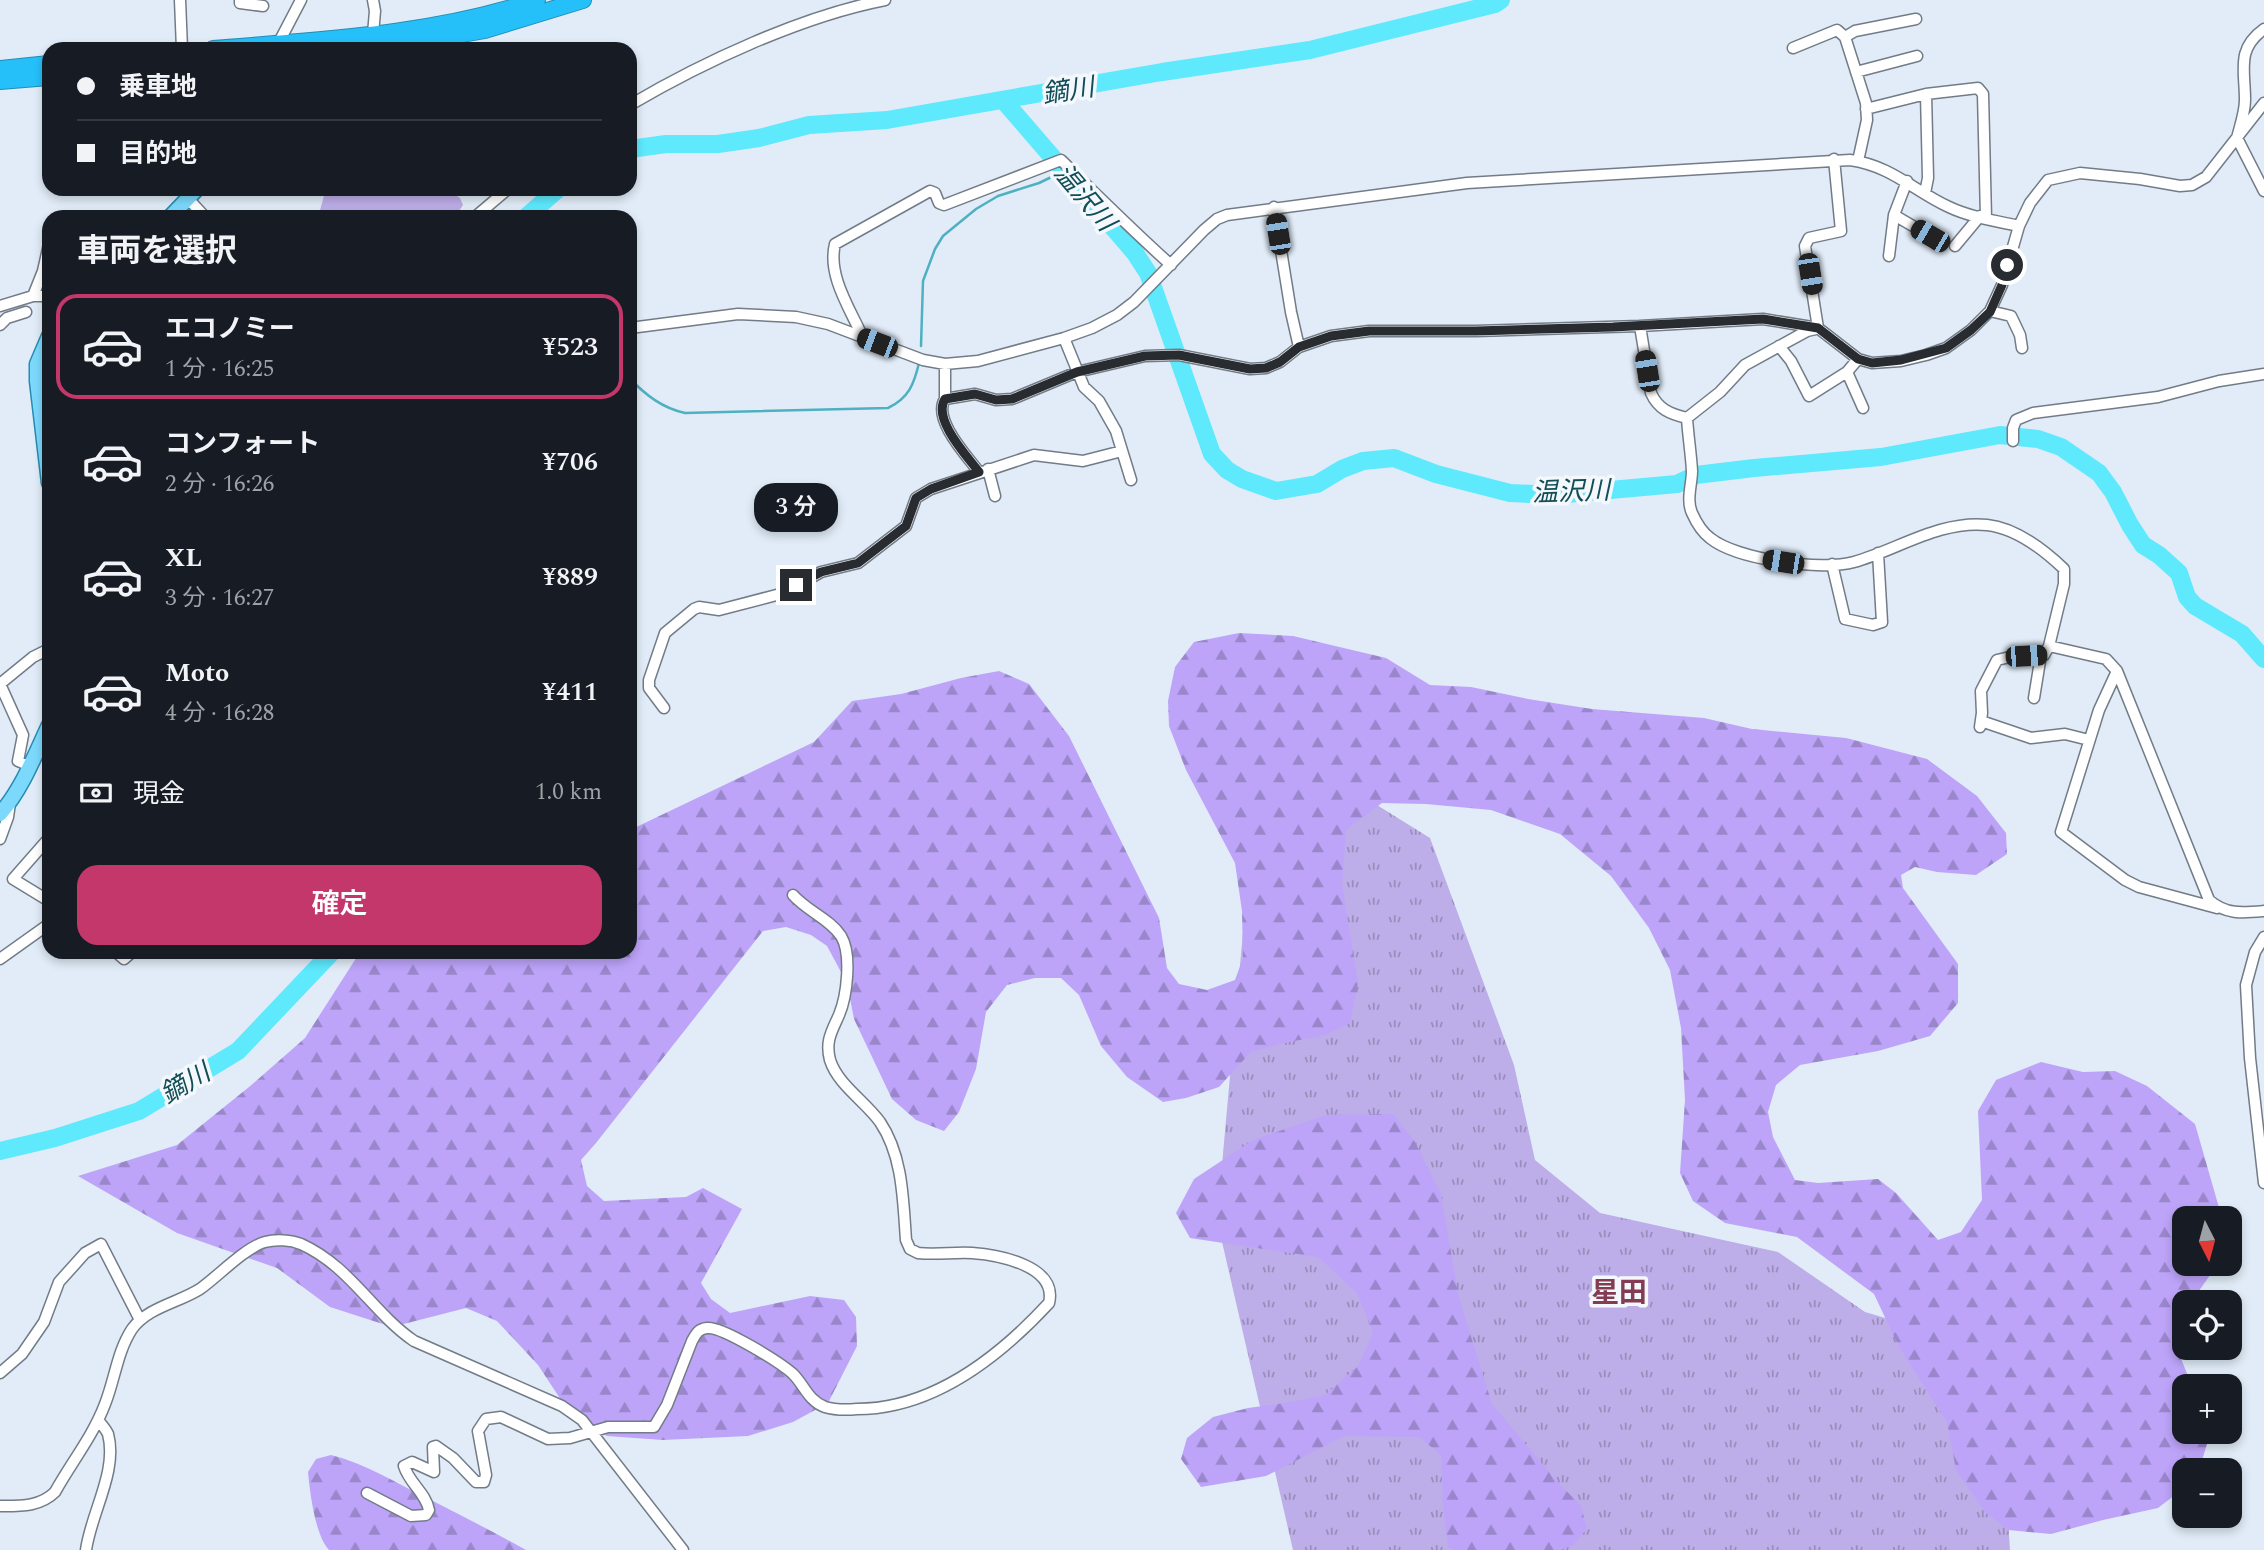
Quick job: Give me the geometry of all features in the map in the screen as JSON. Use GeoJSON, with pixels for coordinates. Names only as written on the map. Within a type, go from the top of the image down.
{"type":"FeatureCollection","features":[{"type":"Feature","properties":{"kind":"highway"},"geometry":{"type":"LineString","coordinates":[[375,42],[537,0]]}},
{"type":"Feature","properties":{"kind":"highway"},"geometry":{"type":"LineString","coordinates":[[375,42],[473,33],[583,0]]}},
{"type":"Feature","properties":{"kind":"highway"},"geometry":{"type":"LineString","coordinates":[[0,69],[42,65]]}},
{"type":"Feature","properties":{"kind":"highway"},"geometry":{"type":"LineString","coordinates":[[0,81],[42,78]]}},
{"type":"Feature","properties":{"kind":"main road"},"geometry":{"type":"LineString","coordinates":[[177,210],[191,196]]}},
{"type":"Feature","properties":{"kind":"main road"},"geometry":{"type":"LineString","coordinates":[[42,352],[37,363],[37,381],[42,418]]}},
{"type":"Feature","properties":{"kind":"main road"},"geometry":{"type":"LineString","coordinates":[[5,808],[42,740]]}},
{"type":"Feature","properties":{"kind":"street"},"geometry":{"type":"LineString","coordinates":[[180,0],[182,42]]}},
{"type":"Feature","properties":{"kind":"street"},"geometry":{"type":"LineString","coordinates":[[240,0],[240,3],[262,6]]}},
{"type":"Feature","properties":{"kind":"street"},"geometry":{"type":"LineString","coordinates":[[278,42],[301,0]]}},
{"type":"Feature","properties":{"kind":"street"},"geometry":{"type":"LineString","coordinates":[[373,0],[375,42]]}},
{"type":"Feature","properties":{"kind":"street"},"geometry":{"type":"LineString","coordinates":[[637,101],[762,40],[847,7],[885,0]]}},
{"type":"Feature","properties":{"kind":"street"},"geometry":{"type":"LineString","coordinates":[[1845,37],[1855,31],[1916,19]]}},
{"type":"Feature","properties":{"kind":"street"},"geometry":{"type":"LineString","coordinates":[[2264,29],[2247,46],[2243,74],[2245,108],[2237,138],[2264,191]]}},
{"type":"Feature","properties":{"kind":"street"},"geometry":{"type":"LineString","coordinates":[[1793,48],[1837,30],[1845,37],[1866,109],[1867,120],[1858,161]]}},
{"type":"Feature","properties":{"kind":"street"},"geometry":{"type":"LineString","coordinates":[[1856,72],[1917,55]]}},
{"type":"Feature","properties":{"kind":"street"},"geometry":{"type":"LineString","coordinates":[[1866,109],[1926,94],[1978,88],[1983,94],[1983,217],[1955,246]]}},
{"type":"Feature","properties":{"kind":"street"},"geometry":{"type":"LineString","coordinates":[[1925,193],[1928,178],[1926,94]]}},
{"type":"Feature","properties":{"kind":"street"},"geometry":{"type":"LineString","coordinates":[[945,399],[975,394],[996,400],[1012,399],[1077,372],[1145,356],[1179,355],[1250,369],[1266,368],[1280,362],[1299,347],[1331,336],[1369,331],[1476,331],[1763,319],[1818,328],[1858,359],[1872,363],[1901,360],[1946,348],[1990,312],[2002,285],[2019,226],[2030,203],[2048,180],[2080,173],[2140,179],[2180,187],[2192,186],[2206,177],[2264,103]]}},
{"type":"Feature","properties":{"kind":"street"},"geometry":{"type":"LineString","coordinates":[[637,327],[738,314],[796,317],[828,324],[923,360],[945,365],[978,361],[1092,328],[1134,302],[1217,219],[1274,207],[1466,183],[1834,159],[1858,161],[1882,169],[1952,209],[2019,226]]}},
{"type":"Feature","properties":{"kind":"street"},"geometry":{"type":"LineString","coordinates":[[1818,328],[1805,246],[1809,238],[1841,231],[1834,159]]}},
{"type":"Feature","properties":{"kind":"street"},"geometry":{"type":"LineString","coordinates":[[863,338],[837,277],[833,253],[835,244],[930,191],[935,193],[939,203],[944,205],[1060,160],[1171,265]]}},
{"type":"Feature","properties":{"kind":"street"},"geometry":{"type":"LineString","coordinates":[[1889,256],[1894,215],[1907,181]]}},
{"type":"Feature","properties":{"kind":"street"},"geometry":{"type":"LineString","coordinates":[[483,210],[500,196]]}},
{"type":"Feature","properties":{"kind":"street"},"geometry":{"type":"LineString","coordinates":[[187,201],[199,210]]}},
{"type":"Feature","properties":{"kind":"street"},"geometry":{"type":"LineString","coordinates":[[1274,207],[1290,312],[1299,347]]}},
{"type":"Feature","properties":{"kind":"street"},"geometry":{"type":"LineString","coordinates":[[1894,215],[1930,236],[1936,244]]}},
{"type":"Feature","properties":{"kind":"street"},"geometry":{"type":"LineString","coordinates":[[33,296],[42,274]]}},
{"type":"Feature","properties":{"kind":"street"},"geometry":{"type":"LineString","coordinates":[[1,316],[33,296],[42,296]]}},
{"type":"Feature","properties":{"kind":"street"},"geometry":{"type":"LineString","coordinates":[[1,316],[7,318],[26,312]]}},
{"type":"Feature","properties":{"kind":"street"},"geometry":{"type":"LineString","coordinates":[[1990,312],[2011,316],[2020,335],[2022,348]]}},
{"type":"Feature","properties":{"kind":"street"},"geometry":{"type":"LineString","coordinates":[[1640,326],[1654,401],[1662,409],[1687,418]]}},
{"type":"Feature","properties":{"kind":"street"},"geometry":{"type":"LineString","coordinates":[[1687,418],[1720,392],[1745,365],[1807,331],[1818,328]]}},
{"type":"Feature","properties":{"kind":"street"},"geometry":{"type":"LineString","coordinates":[[1064,338],[1084,387],[1099,401],[1116,431],[1131,480]]}},
{"type":"Feature","properties":{"kind":"street"},"geometry":{"type":"LineString","coordinates":[[1779,346],[1791,360],[1809,396],[1847,372],[1858,359]]}},
{"type":"Feature","properties":{"kind":"street"},"geometry":{"type":"LineString","coordinates":[[945,365],[945,399],[941,405],[941,414],[947,428],[984,471],[995,496]]}},
{"type":"Feature","properties":{"kind":"street"},"geometry":{"type":"LineString","coordinates":[[1847,372],[1863,408]]}},
{"type":"Feature","properties":{"kind":"street"},"geometry":{"type":"LineString","coordinates":[[2013,441],[2016,420],[2033,413],[2158,397],[2219,381],[2264,374]]}},
{"type":"Feature","properties":{"kind":"street"},"geometry":{"type":"LineString","coordinates":[[1687,418],[1692,473],[1690,510],[1712,540],[1755,558],[1832,564],[1854,562],[1919,537],[1964,525],[2008,529],[2053,558],[2064,569],[2064,584],[2049,646],[2045,655],[1997,660],[1982,691],[1980,724],[2031,738],[2065,734],[2089,740]]}},
{"type":"Feature","properties":{"kind":"street"},"geometry":{"type":"LineString","coordinates":[[664,708],[649,688],[649,680],[665,633],[694,609],[699,607],[719,610],[784,593],[821,572],[858,563],[906,526],[916,498],[931,489],[1034,454],[1083,460],[1122,451]]}},
{"type":"Feature","properties":{"kind":"street"},"geometry":{"type":"LineString","coordinates":[[1832,564],[1845,619],[1872,625],[1882,622],[1878,553]]}},
{"type":"Feature","properties":{"kind":"street"},"geometry":{"type":"LineString","coordinates":[[2049,646],[2106,659],[2117,671],[2209,900],[2218,908]]}},
{"type":"Feature","properties":{"kind":"street"},"geometry":{"type":"LineString","coordinates":[[30,766],[18,761],[23,735],[1,687],[33,657],[42,652]]}},
{"type":"Feature","properties":{"kind":"street"},"geometry":{"type":"LineString","coordinates":[[2034,698],[2041,655]]}},
{"type":"Feature","properties":{"kind":"street"},"geometry":{"type":"LineString","coordinates":[[2117,671],[2099,710],[2062,832],[2125,880],[2139,887],[2231,913],[2264,911]]}},
{"type":"Feature","properties":{"kind":"street"},"geometry":{"type":"LineString","coordinates":[[0,839],[8,817],[5,808]]}},
{"type":"Feature","properties":{"kind":"street"},"geometry":{"type":"LineString","coordinates":[[42,846],[13,879],[42,897]]}},
{"type":"Feature","properties":{"kind":"street"},"geometry":{"type":"LineString","coordinates":[[367,1493],[411,1516],[426,1515],[428,1504],[404,1466],[412,1462],[434,1472],[432,1452],[436,1446],[453,1458],[477,1482],[484,1482],[486,1475],[478,1431],[486,1419],[501,1417],[548,1439],[570,1438],[608,1427],[654,1427],[667,1405],[692,1341],[697,1332],[704,1328],[723,1332],[780,1363],[795,1375],[816,1403],[827,1408],[871,1409],[916,1399],[947,1385],[987,1359],[1026,1328],[1049,1303],[1049,1288],[1044,1279],[1033,1269],[1013,1260],[973,1253],[918,1253],[911,1249],[906,1240],[898,1164],[893,1146],[880,1123],[836,1073],[831,1061],[828,1039],[840,1014],[846,983],[848,962],[843,939],[834,927],[793,895]]}},
{"type":"Feature","properties":{"kind":"street"},"geometry":{"type":"LineString","coordinates":[[0,959],[42,929]]}},
{"type":"Feature","properties":{"kind":"street"},"geometry":{"type":"LineString","coordinates":[[2264,937],[2255,952],[2246,985],[2250,1058],[2264,1182]]}},
{"type":"Feature","properties":{"kind":"street"},"geometry":{"type":"LineString","coordinates":[[0,1506],[46,1501],[55,1492],[98,1420],[110,1391],[121,1349],[140,1320],[200,1289],[254,1247],[265,1242],[287,1240],[321,1254],[356,1283],[403,1333],[414,1340],[562,1406],[582,1420],[683,1550]]}},
{"type":"Feature","properties":{"kind":"street"},"geometry":{"type":"LineString","coordinates":[[0,1373],[22,1354],[44,1322],[60,1282],[85,1253],[102,1244],[140,1320]]}},
{"type":"Feature","properties":{"kind":"street"},"geometry":{"type":"LineString","coordinates":[[86,1550],[107,1473],[109,1454],[108,1432],[98,1420]]}},
{"type":"Feature","properties":{"kind":"green space"},"geometry":{"type":"Polygon","coordinates":[[[324,196],[457,196],[463,205],[460,210],[320,210],[324,196]]]}},
{"type":"Feature","properties":{"kind":"green space"},"geometry":{"type":"Polygon","coordinates":[[[1239,633],[1293,636],[1386,658],[1430,685],[1471,687],[1592,709],[1704,718],[1752,729],[1846,738],[1927,759],[1977,796],[2006,833],[2007,854],[1976,875],[1915,867],[1901,875],[1903,888],[1958,964],[1958,1003],[1930,1036],[1878,1051],[1800,1065],[1776,1085],[1768,1112],[1773,1137],[1795,1180],[1818,1183],[1878,1179],[1896,1193],[1938,1240],[1961,1232],[1982,1200],[1978,1111],[1996,1080],[2041,1062],[2083,1072],[2115,1071],[2147,1086],[2195,1124],[2219,1206],[2172,1206],[2172,1276],[2209,1276],[2200,1290],[2172,1290],[2172,1360],[2182,1360],[2187,1374],[2172,1374],[2172,1444],[2207,1444],[2203,1458],[2172,1458],[2172,1497],[2158,1508],[2051,1534],[2009,1530],[1986,1513],[1956,1470],[1947,1422],[1898,1345],[1874,1294],[1797,1237],[1725,1223],[1693,1201],[1680,1173],[1685,1100],[1681,1028],[1670,970],[1649,928],[1611,876],[1560,834],[1491,810],[1382,803],[1346,830],[1342,884],[1358,983],[1350,1023],[1325,1035],[1251,1052],[1219,1087],[1163,1102],[1127,1077],[1101,1046],[1079,995],[1061,978],[1035,978],[1007,985],[986,1012],[976,1069],[959,1112],[944,1131],[916,1120],[892,1099],[854,1019],[847,983],[827,946],[811,935],[786,927],[763,931],[581,1160],[587,1186],[604,1201],[686,1197],[703,1188],[742,1209],[701,1283],[711,1299],[730,1313],[810,1296],[844,1300],[856,1317],[857,1346],[828,1403],[793,1422],[748,1436],[663,1440],[607,1436],[567,1409],[538,1365],[497,1321],[466,1308],[392,1327],[330,1307],[277,1268],[177,1233],[78,1176],[177,1145],[305,1038],[356,959],[637,959],[637,827],[814,742],[852,701],[901,694],[999,671],[1029,684],[1069,736],[1159,918],[1167,968],[1179,984],[1207,990],[1235,980],[1243,958],[1242,911],[1235,863],[1186,770],[1169,726],[1168,701],[1175,667],[1194,642],[1239,633]]]}},
{"type":"Feature","properties":{"kind":"green space"},"geometry":{"type":"Polygon","coordinates":[[[1261,733],[1430,838],[1514,1065],[1535,1160],[1600,1213],[1778,1252],[1865,1312],[1997,1351],[2010,1550],[1293,1550],[1217,1220],[1261,733]]]}},
{"type":"Feature","properties":{"kind":"green space"},"geometry":{"type":"Polygon","coordinates":[[[1393,1114],[1415,1142],[1441,1194],[1459,1298],[1492,1404],[1581,1506],[1587,1529],[1572,1546],[1559,1550],[1454,1550],[1448,1547],[1441,1455],[1419,1437],[1344,1436],[1266,1476],[1201,1487],[1181,1459],[1187,1438],[1213,1417],[1325,1395],[1358,1366],[1373,1332],[1357,1293],[1318,1257],[1190,1238],[1176,1213],[1194,1179],[1253,1140],[1326,1115],[1393,1114]]]}},
{"type":"Feature","properties":{"kind":"green space"},"geometry":{"type":"Polygon","coordinates":[[[331,1455],[381,1474],[526,1550],[329,1550],[317,1524],[308,1472],[316,1459],[331,1455]]]}},
{"type":"Feature","properties":{"kind":"waterway","name":"鏑川"},"geometry":{"type":"LineString","coordinates":[[637,148],[666,144],[718,144],[759,138],[809,125],[887,120],[1162,72],[1310,50],[1495,4],[1501,0]]}},
{"type":"Feature","properties":{"kind":"waterway","name":"温沢川"},"geometry":{"type":"LineString","coordinates":[[1004,101],[1135,253],[1148,273],[1212,454],[1227,470],[1242,479],[1276,491],[1317,484],[1342,469],[1363,461],[1394,458],[1436,474],[1510,493],[1555,495],[1677,484],[1696,475],[1754,468],[1881,457],[2000,435],[2038,439],[2061,447],[2099,473],[2143,545],[2179,573],[2187,597],[2195,606],[2242,634],[2264,659]]}},
{"type":"Feature","properties":{"kind":"waterway"},"geometry":{"type":"LineString","coordinates":[[921,346],[923,281],[943,236],[976,209],[998,196],[1039,183],[1064,171]]}},
{"type":"Feature","properties":{"kind":"waterway","name":"鏑川"},"geometry":{"type":"LineString","coordinates":[[534,210],[550,196]]}},
{"type":"Feature","properties":{"kind":"waterway"},"geometry":{"type":"LineString","coordinates":[[637,385],[655,400],[685,413],[888,408],[910,390],[919,363]]}},
{"type":"Feature","properties":{"kind":"waterway","name":"鏑川"},"geometry":{"type":"LineString","coordinates":[[0,1151],[55,1138],[139,1111],[238,1051],[325,959]]}},
{"type":"Feature","properties":{"kind":"district","name":"星田"},"geometry":{"type":"Point","coordinates":[1619,1292]}},
{"type":"Feature","properties":{"kind":"route"},"geometry":{"type":"LineString","coordinates":[[796,585],[821,572],[858,563],[906,526],[916,498],[931,489],[979,472],[947,428],[941,414],[941,405],[945,399],[980,394],[996,400],[1012,399],[1077,372],[1145,356],[1179,355],[1250,369],[1266,368],[1280,362],[1299,347],[1331,336],[1369,331],[1613,327],[1763,319],[1818,328],[1858,359],[1872,363],[1901,360],[1946,348],[1971,330],[1990,312],[2002,285],[2007,265]]}}]}
